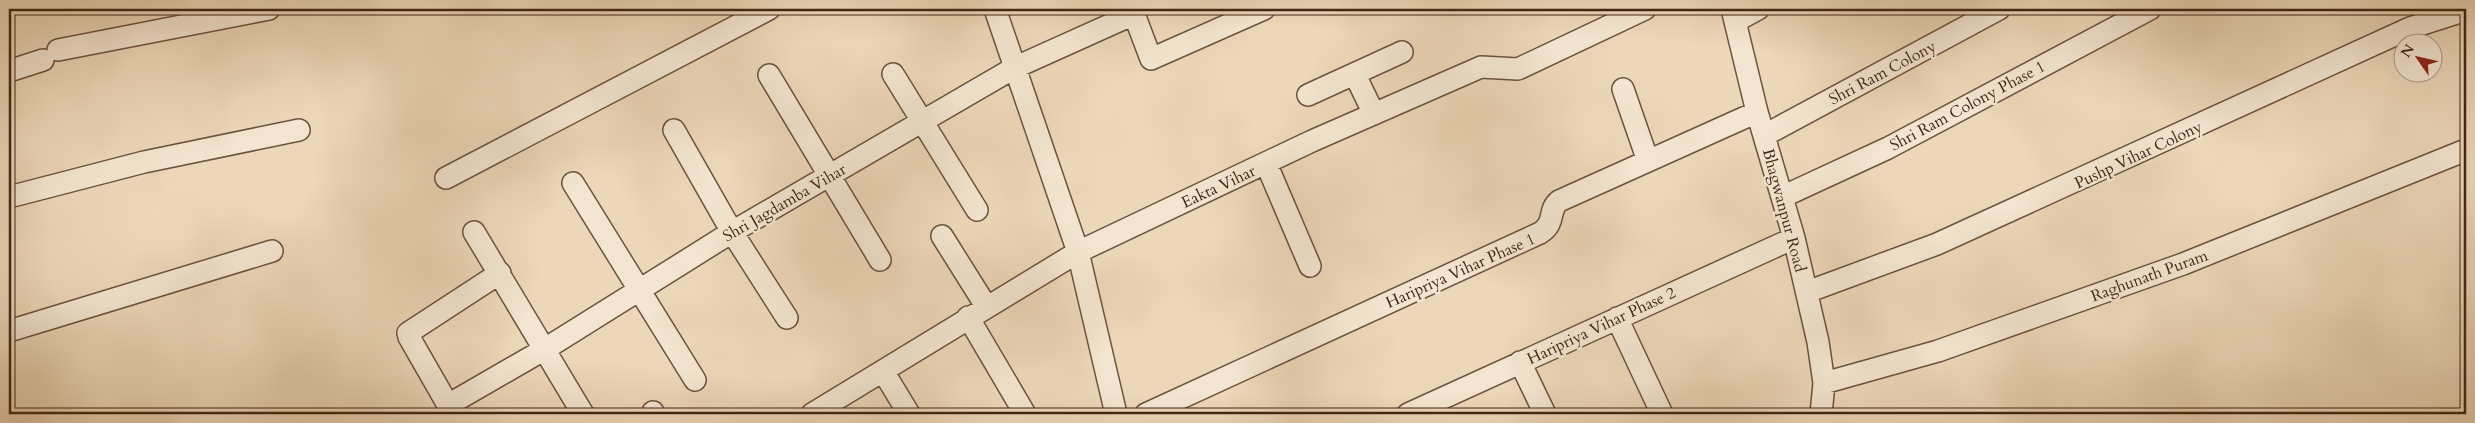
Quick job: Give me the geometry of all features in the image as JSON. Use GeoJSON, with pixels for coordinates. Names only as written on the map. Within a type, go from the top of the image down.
{"type":"FeatureCollection","features":[{"type":"Feature","properties":{"kind":"street"},"geometry":{"type":"LineString","coordinates":[[9,71],[51,55],[269,9]]}},
{"type":"Feature","properties":{"kind":"street"},"geometry":{"type":"LineString","coordinates":[[446,178],[769,9]]}},
{"type":"Feature","properties":{"kind":"street"},"geometry":{"type":"LineString","coordinates":[[995,9],[1078,252],[1116,414]]}},
{"type":"Feature","properties":{"kind":"street"},"geometry":{"type":"LineString","coordinates":[[1133,11],[1150,59],[1264,9]]}},
{"type":"Feature","properties":{"kind":"street","name":"Eakta Vihar"},"geometry":{"type":"LineString","coordinates":[[812,414],[986,306],[1078,252],[1266,163],[1481,67],[1518,69],[1645,9]]}},
{"type":"Feature","properties":{"kind":"street"},"geometry":{"type":"LineString","coordinates":[[1734,15],[1758,9]]}},
{"type":"Feature","properties":{"kind":"street","name":"Shri Ram Colony"},"geometry":{"type":"LineString","coordinates":[[1765,135],[1999,9]]}},
{"type":"Feature","properties":{"kind":"street","name":"Shri Ram Colony Phase 1"},"geometry":{"type":"LineString","coordinates":[[1782,197],[1888,148],[2150,9]]}},
{"type":"Feature","properties":{"kind":"street","name":"Pushp Vihar Colony"},"geometry":{"type":"LineString","coordinates":[[1807,292],[1937,244],[2410,28],[2466,10]]}},
{"type":"Feature","properties":{"kind":"street","name":"Shri Jagdamba Vihar"},"geometry":{"type":"LineString","coordinates":[[451,410],[732,232],[1014,68],[1133,11]]}},
{"type":"Feature","properties":{"kind":"street","name":"Bhagwanpur Road"},"geometry":{"type":"LineString","coordinates":[[1734,15],[1757,112],[1794,238],[1807,292],[1824,383],[1821,414]]}},
{"type":"Feature","properties":{"kind":"street"},"geometry":{"type":"LineString","coordinates":[[1308,95],[1402,52]]}},
{"type":"Feature","properties":{"kind":"street"},"geometry":{"type":"LineString","coordinates":[[893,74],[977,210]]}},
{"type":"Feature","properties":{"kind":"street"},"geometry":{"type":"LineString","coordinates":[[769,75],[880,260]]}},
{"type":"Feature","properties":{"kind":"street"},"geometry":{"type":"LineString","coordinates":[[1354,75],[1374,114]]}},
{"type":"Feature","properties":{"kind":"street"},"geometry":{"type":"LineString","coordinates":[[1623,89],[1648,161]]}},
{"type":"Feature","properties":{"kind":"street","name":"Haripriya Vihar Phase 1"},"geometry":{"type":"LineString","coordinates":[[1146,414],[1540,233],[1550,225],[1554,205],[1559,201],[1757,112]]}},
{"type":"Feature","properties":{"kind":"street"},"geometry":{"type":"LineString","coordinates":[[9,197],[144,162],[298,130]]}},
{"type":"Feature","properties":{"kind":"street"},"geometry":{"type":"LineString","coordinates":[[674,130],[732,232],[787,318]]}},
{"type":"Feature","properties":{"kind":"street","name":"Raghunath Puram"},"geometry":{"type":"LineString","coordinates":[[1824,383],[1938,351],[2174,267],[2466,150]]}},
{"type":"Feature","properties":{"kind":"street"},"geometry":{"type":"LineString","coordinates":[[1266,163],[1310,266]]}},
{"type":"Feature","properties":{"kind":"street"},"geometry":{"type":"LineString","coordinates":[[573,182],[695,380]]}},
{"type":"Feature","properties":{"kind":"street"},"geometry":{"type":"LineString","coordinates":[[474,232],[583,414]]}},
{"type":"Feature","properties":{"kind":"street"},"geometry":{"type":"LineString","coordinates":[[942,236],[986,306]]}},
{"type":"Feature","properties":{"kind":"street","name":"Haripriya Vihar Phase 2"},"geometry":{"type":"LineString","coordinates":[[1408,414],[1443,407],[1520,362],[1794,238]]}},
{"type":"Feature","properties":{"kind":"street"},"geometry":{"type":"LineString","coordinates":[[9,331],[272,251]]}},
{"type":"Feature","properties":{"kind":"street"},"geometry":{"type":"LineString","coordinates":[[451,410],[409,337],[408,332],[500,273]]}},
{"type":"Feature","properties":{"kind":"street"},"geometry":{"type":"LineString","coordinates":[[968,317],[1025,414]]}},
{"type":"Feature","properties":{"kind":"street"},"geometry":{"type":"LineString","coordinates":[[1617,318],[1662,414]]}},
{"type":"Feature","properties":{"kind":"street"},"geometry":{"type":"LineString","coordinates":[[1520,362],[1545,414]]}},
{"type":"Feature","properties":{"kind":"street"},"geometry":{"type":"LineString","coordinates":[[883,371],[909,414]]}}]}
